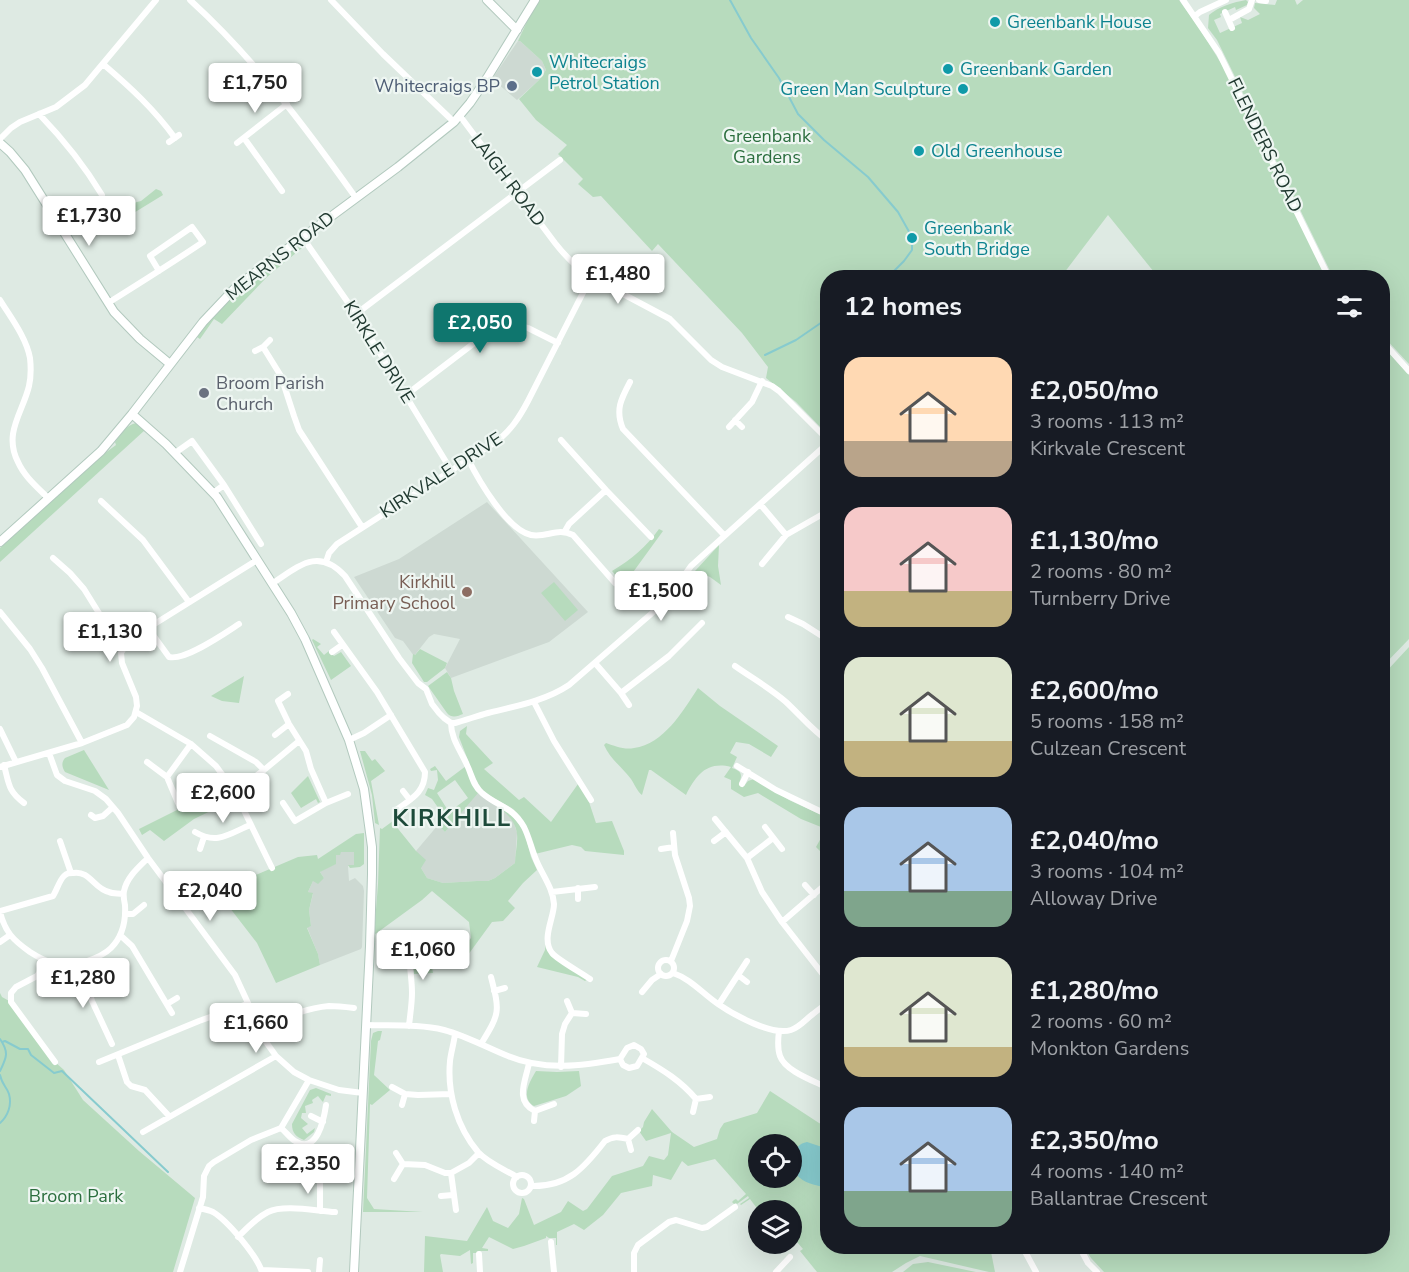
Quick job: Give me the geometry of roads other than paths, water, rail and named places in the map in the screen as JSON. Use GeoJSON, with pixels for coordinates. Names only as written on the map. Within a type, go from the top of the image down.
{"type":"FeatureCollection","features":[{"type":"Feature","properties":{"kind":"street"},"geometry":{"type":"LineString","coordinates":[[0,139],[20,122],[56,106],[75,94],[156,0]]}},
{"type":"Feature","properties":{"kind":"street"},"geometry":{"type":"LineString","coordinates":[[190,0],[270,83],[356,198]]}},
{"type":"Feature","properties":{"kind":"street","name":"LAIGH ROAD"},"geometry":{"type":"LineString","coordinates":[[331,0],[383,54],[457,119],[517,192],[566,257],[579,269],[670,319],[711,360],[722,367],[762,381],[779,391],[820,434]]}},
{"type":"Feature","properties":{"kind":"street"},"geometry":{"type":"LineString","coordinates":[[487,0],[518,30]]}},
{"type":"Feature","properties":{"kind":"street","name":"MEARNS ROAD"},"geometry":{"type":"LineString","coordinates":[[0,542],[101,451],[224,298],[429,143],[457,119],[487,78],[535,0]]}},
{"type":"Feature","properties":{"kind":"street","name":"FLENDERS ROAD"},"geometry":{"type":"LineString","coordinates":[[1183,0],[1227,67],[1325,270]]}},
{"type":"Feature","properties":{"kind":"street"},"geometry":{"type":"LineString","coordinates":[[1195,16],[1226,0]]}},
{"type":"Feature","properties":{"kind":"street"},"geometry":{"type":"LineString","coordinates":[[1228,20],[1249,9],[1252,0]]}},
{"type":"Feature","properties":{"kind":"street"},"geometry":{"type":"LineString","coordinates":[[1225,12],[1232,28]]}},
{"type":"Feature","properties":{"kind":"street"},"geometry":{"type":"LineString","coordinates":[[103,64],[141,98],[160,118],[174,138]]}},
{"type":"Feature","properties":{"kind":"street"},"geometry":{"type":"LineString","coordinates":[[237,143],[286,104]]}},
{"type":"Feature","properties":{"kind":"street"},"geometry":{"type":"LineString","coordinates":[[39,114],[64,140],[102,195]]}},
{"type":"Feature","properties":{"kind":"street"},"geometry":{"type":"LineString","coordinates":[[244,138],[282,191]]}},
{"type":"Feature","properties":{"kind":"street"},"geometry":{"type":"LineString","coordinates":[[0,143],[25,170],[117,316],[170,364]]}},
{"type":"Feature","properties":{"kind":"street"},"geometry":{"type":"LineString","coordinates":[[356,314],[560,160]]}},
{"type":"Feature","properties":{"kind":"street"},"geometry":{"type":"LineString","coordinates":[[96,185],[104,180]]}},
{"type":"Feature","properties":{"kind":"street"},"geometry":{"type":"LineString","coordinates":[[108,303],[159,271],[203,242],[192,227],[150,256],[159,271]]}},
{"type":"Feature","properties":{"kind":"street","name":"KIRKLE DRIVE"},"geometry":{"type":"LineString","coordinates":[[303,238],[356,314],[451,470]]}},
{"type":"Feature","properties":{"kind":"street","name":"KIRKVALE DRIVE"},"geometry":{"type":"LineString","coordinates":[[326,562],[333,548],[362,527],[501,438],[508,431],[520,416],[591,277]]}},
{"type":"Feature","properties":{"kind":"street"},"geometry":{"type":"LineString","coordinates":[[0,300],[26,343],[30,358],[29,387],[16,417],[13,432],[14,453],[25,474],[48,498]]}},
{"type":"Feature","properties":{"kind":"street"},"geometry":{"type":"LineString","coordinates":[[406,395],[486,334],[504,325],[528,328],[558,343]]}},
{"type":"Feature","properties":{"kind":"street"},"geometry":{"type":"LineString","coordinates":[[255,351],[270,340]]}},
{"type":"Feature","properties":{"kind":"street"},"geometry":{"type":"LineString","coordinates":[[263,347],[281,375],[299,430],[362,527]]}},
{"type":"Feature","properties":{"kind":"street"},"geometry":{"type":"LineString","coordinates":[[1390,350],[1409,370]]}},
{"type":"Feature","properties":{"kind":"street"},"geometry":{"type":"LineString","coordinates":[[729,427],[752,402],[762,381]]}},
{"type":"Feature","properties":{"kind":"street"},"geometry":{"type":"LineString","coordinates":[[630,382],[622,397],[619,411],[619,420],[623,429],[724,535]]}},
{"type":"Feature","properties":{"kind":"street"},"geometry":{"type":"LineString","coordinates":[[619,386],[626,390]]}},
{"type":"Feature","properties":{"kind":"street"},"geometry":{"type":"LineString","coordinates":[[132,414],[175,453],[213,493],[273,584],[305,639],[349,740],[363,789],[372,846],[371,917],[354,1272]]}},
{"type":"Feature","properties":{"kind":"street"},"geometry":{"type":"LineString","coordinates":[[735,420],[742,427]]}},
{"type":"Feature","properties":{"kind":"street"},"geometry":{"type":"LineString","coordinates":[[561,440],[651,537]]}},
{"type":"Feature","properties":{"kind":"street"},"geometry":{"type":"LineString","coordinates":[[175,453],[192,441],[224,485],[261,544]]}},
{"type":"Feature","properties":{"kind":"street"},"geometry":{"type":"LineString","coordinates":[[273,584],[300,564],[315,560],[338,568],[399,658],[418,683],[426,689],[432,704],[444,718],[455,723],[534,702],[560,691],[666,602],[691,566],[820,449]]}},
{"type":"Feature","properties":{"kind":"street"},"geometry":{"type":"LineString","coordinates":[[468,459],[493,502],[516,526],[530,535],[565,531],[573,535],[615,583]]}},
{"type":"Feature","properties":{"kind":"street"},"geometry":{"type":"LineString","coordinates":[[213,493],[224,485]]}},
{"type":"Feature","properties":{"kind":"street"},"geometry":{"type":"LineString","coordinates":[[565,531],[569,524],[606,490]]}},
{"type":"Feature","properties":{"kind":"street"},"geometry":{"type":"LineString","coordinates":[[101,501],[143,540],[189,602]]}},
{"type":"Feature","properties":{"kind":"street"},"geometry":{"type":"LineString","coordinates":[[760,504],[786,535]]}},
{"type":"Feature","properties":{"kind":"street"},"geometry":{"type":"LineString","coordinates":[[762,564],[786,535],[820,516]]}},
{"type":"Feature","properties":{"kind":"street"},"geometry":{"type":"LineString","coordinates":[[762,550],[769,556]]}},
{"type":"Feature","properties":{"kind":"street"},"geometry":{"type":"LineString","coordinates":[[53,558],[84,589],[102,618],[114,644],[123,649]]}},
{"type":"Feature","properties":{"kind":"street"},"geometry":{"type":"LineString","coordinates":[[24,803],[11,790],[2,766],[82,743],[128,725],[136,712],[136,697],[122,663],[123,649],[148,628],[257,560]]}},
{"type":"Feature","properties":{"kind":"street"},"geometry":{"type":"LineString","coordinates":[[0,612],[30,649],[42,668],[82,743]]}},
{"type":"Feature","properties":{"kind":"street"},"geometry":{"type":"LineString","coordinates":[[788,617],[805,621],[820,633]]}},
{"type":"Feature","properties":{"kind":"street"},"geometry":{"type":"LineString","coordinates":[[621,693],[669,656],[702,623]]}},
{"type":"Feature","properties":{"kind":"street"},"geometry":{"type":"LineString","coordinates":[[148,628],[170,657],[175,658],[211,642],[239,624]]}},
{"type":"Feature","properties":{"kind":"street"},"geometry":{"type":"LineString","coordinates":[[690,624],[696,630]]}},
{"type":"Feature","properties":{"kind":"street"},"geometry":{"type":"LineString","coordinates":[[334,632],[377,692],[425,771],[419,793],[396,810]]}},
{"type":"Feature","properties":{"kind":"street"},"geometry":{"type":"LineString","coordinates":[[332,652],[342,645]]}},
{"type":"Feature","properties":{"kind":"street"},"geometry":{"type":"LineString","coordinates":[[596,663],[629,705]]}},
{"type":"Feature","properties":{"kind":"street"},"geometry":{"type":"LineString","coordinates":[[735,666],[779,696],[820,735]]}},
{"type":"Feature","properties":{"kind":"street"},"geometry":{"type":"LineString","coordinates":[[736,678],[742,671]]}},
{"type":"Feature","properties":{"kind":"street"},"geometry":{"type":"LineString","coordinates":[[288,694],[278,701],[306,751],[326,803]]}},
{"type":"Feature","properties":{"kind":"street"},"geometry":{"type":"LineString","coordinates":[[534,702],[554,741],[590,791],[591,800]]}},
{"type":"Feature","properties":{"kind":"street"},"geometry":{"type":"LineString","coordinates":[[136,712],[191,744],[216,766],[235,792],[272,868]]}},
{"type":"Feature","properties":{"kind":"street"},"geometry":{"type":"LineString","coordinates":[[349,740],[364,733],[391,714]]}},
{"type":"Feature","properties":{"kind":"street"},"geometry":{"type":"LineString","coordinates":[[452,723],[451,730],[475,786],[494,802],[507,807],[518,818],[541,873],[552,892],[554,904],[547,940],[551,952],[590,978]]}},
{"type":"Feature","properties":{"kind":"street"},"geometry":{"type":"LineString","coordinates":[[275,735],[289,724]]}},
{"type":"Feature","properties":{"kind":"street"},"geometry":{"type":"LineString","coordinates":[[0,729],[16,762]]}},
{"type":"Feature","properties":{"kind":"street"},"geometry":{"type":"LineString","coordinates":[[210,736],[256,762],[264,770]]}},
{"type":"Feature","properties":{"kind":"street"},"geometry":{"type":"LineString","coordinates":[[235,792],[299,741]]}},
{"type":"Feature","properties":{"kind":"street"},"geometry":{"type":"LineString","coordinates":[[167,777],[191,744]]}},
{"type":"Feature","properties":{"kind":"street"},"geometry":{"type":"LineString","coordinates":[[49,753],[57,775],[65,781],[95,791],[113,807],[234,975],[266,1042],[276,1056],[294,1072],[309,1080],[339,1090],[363,1093]]}},
{"type":"Feature","properties":{"kind":"street"},"geometry":{"type":"LineString","coordinates":[[147,762],[167,777],[178,803]]}},
{"type":"Feature","properties":{"kind":"street"},"geometry":{"type":"LineString","coordinates":[[737,766],[776,790],[820,811]]}},
{"type":"Feature","properties":{"kind":"street"},"geometry":{"type":"LineString","coordinates":[[742,784],[748,772]]}},
{"type":"Feature","properties":{"kind":"street"},"geometry":{"type":"LineString","coordinates":[[403,791],[410,800]]}},
{"type":"Feature","properties":{"kind":"street"},"geometry":{"type":"LineString","coordinates":[[283,803],[295,821],[326,803],[348,794]]}},
{"type":"Feature","properties":{"kind":"street"},"geometry":{"type":"LineString","coordinates":[[91,815],[95,818],[103,816],[113,807]]}},
{"type":"Feature","properties":{"kind":"street"},"geometry":{"type":"LineString","coordinates":[[715,819],[747,858],[762,892],[820,971]]}},
{"type":"Feature","properties":{"kind":"street"},"geometry":{"type":"LineString","coordinates":[[195,832],[204,837],[220,838],[250,825]]}},
{"type":"Feature","properties":{"kind":"street"},"geometry":{"type":"LineString","coordinates":[[765,827],[782,849]]}},
{"type":"Feature","properties":{"kind":"street"},"geometry":{"type":"LineString","coordinates":[[714,841],[726,832]]}},
{"type":"Feature","properties":{"kind":"street"},"geometry":{"type":"LineString","coordinates":[[671,961],[687,921],[690,906],[675,855],[673,833]]}},
{"type":"Feature","properties":{"kind":"street"},"geometry":{"type":"LineString","coordinates":[[200,849],[204,837]]}},
{"type":"Feature","properties":{"kind":"street"},"geometry":{"type":"LineString","coordinates":[[747,858],[773,838]]}},
{"type":"Feature","properties":{"kind":"street"},"geometry":{"type":"LineString","coordinates":[[60,842],[71,873]]}},
{"type":"Feature","properties":{"kind":"street"},"geometry":{"type":"LineString","coordinates":[[661,849],[674,847]]}},
{"type":"Feature","properties":{"kind":"street"},"geometry":{"type":"LineString","coordinates":[[123,894],[108,892],[96,885],[88,876],[79,872],[71,873],[66,874],[60,880],[53,896],[0,912],[3,923],[14,940],[47,962],[59,965],[80,963],[99,957],[114,945],[125,925],[123,894],[131,875],[148,858]]}},
{"type":"Feature","properties":{"kind":"street"},"geometry":{"type":"LineString","coordinates":[[805,885],[814,895]]}},
{"type":"Feature","properties":{"kind":"street"},"geometry":{"type":"LineString","coordinates":[[552,892],[595,887]]}},
{"type":"Feature","properties":{"kind":"street"},"geometry":{"type":"LineString","coordinates":[[578,888],[578,899]]}},
{"type":"Feature","properties":{"kind":"street"},"geometry":{"type":"LineString","coordinates":[[782,922],[820,890]]}},
{"type":"Feature","properties":{"kind":"street"},"geometry":{"type":"LineString","coordinates":[[125,914],[133,914],[144,906]]}},
{"type":"Feature","properties":{"kind":"street"},"geometry":{"type":"LineString","coordinates":[[429,931],[430,941]]}},
{"type":"Feature","properties":{"kind":"street"},"geometry":{"type":"LineString","coordinates":[[0,942],[10,935]]}},
{"type":"Feature","properties":{"kind":"street"},"geometry":{"type":"LineString","coordinates":[[120,935],[132,946],[172,1013]]}},
{"type":"Feature","properties":{"kind":"street"},"geometry":{"type":"LineString","coordinates":[[409,1026],[412,992],[410,956],[413,948],[430,941],[443,940]]}},
{"type":"Feature","properties":{"kind":"street"},"geometry":{"type":"LineString","coordinates":[[671,961],[674,965],[673,973]]}},
{"type":"Feature","properties":{"kind":"street"},"geometry":{"type":"LineString","coordinates":[[671,961],[661,962],[658,970],[661,974],[666,976],[673,973],[682,976],[718,1004],[767,1029],[790,1031],[820,1009]]}},
{"type":"Feature","properties":{"kind":"street"},"geometry":{"type":"LineString","coordinates":[[718,1004],[747,961]]}},
{"type":"Feature","properties":{"kind":"street"},"geometry":{"type":"LineString","coordinates":[[47,962],[37,976],[16,987],[11,993],[11,1002],[55,1062]]}},
{"type":"Feature","properties":{"kind":"street"},"geometry":{"type":"LineString","coordinates":[[80,963],[92,1001],[112,1044]]}},
{"type":"Feature","properties":{"kind":"street"},"geometry":{"type":"LineString","coordinates":[[642,992],[652,980],[661,974]]}},
{"type":"Feature","properties":{"kind":"street"},"geometry":{"type":"LineString","coordinates":[[738,975],[747,982]]}},
{"type":"Feature","properties":{"kind":"street"},"geometry":{"type":"LineString","coordinates":[[481,1044],[495,1021],[497,1013],[498,1006],[491,977]]}},
{"type":"Feature","properties":{"kind":"street"},"geometry":{"type":"LineString","coordinates":[[494,991],[505,988]]}},
{"type":"Feature","properties":{"kind":"street"},"geometry":{"type":"LineString","coordinates":[[167,1004],[177,998]]}},
{"type":"Feature","properties":{"kind":"street"},"geometry":{"type":"LineString","coordinates":[[567,1001],[572,1013]]}},
{"type":"Feature","properties":{"kind":"street"},"geometry":{"type":"LineString","coordinates":[[99,1062],[198,1021],[247,1004]]}},
{"type":"Feature","properties":{"kind":"street"},"geometry":{"type":"LineString","coordinates":[[259,1028],[317,1008],[331,1006],[354,1008]]}},
{"type":"Feature","properties":{"kind":"street"},"geometry":{"type":"LineString","coordinates":[[572,1013],[586,1014]]}},
{"type":"Feature","properties":{"kind":"street"},"geometry":{"type":"LineString","coordinates":[[561,1067],[562,1034],[572,1013]]}},
{"type":"Feature","properties":{"kind":"street"},"geometry":{"type":"LineString","coordinates":[[366,1025],[433,1028],[456,1034],[530,1063],[561,1067],[620,1059]]}},
{"type":"Feature","properties":{"kind":"street"},"geometry":{"type":"LineString","coordinates":[[778,1031],[780,1057],[786,1066],[820,1084]]}},
{"type":"Feature","properties":{"kind":"street"},"geometry":{"type":"LineString","coordinates":[[456,1034],[450,1060],[449,1080],[460,1124],[479,1153],[496,1166],[517,1177]]}},
{"type":"Feature","properties":{"kind":"street"},"geometry":{"type":"LineString","coordinates":[[638,1046],[643,1051],[637,1066],[629,1068],[623,1065],[620,1059],[627,1047],[638,1046]]}},
{"type":"Feature","properties":{"kind":"street"},"geometry":{"type":"LineString","coordinates":[[118,1055],[127,1083],[145,1090],[169,1116]]}},
{"type":"Feature","properties":{"kind":"street"},"geometry":{"type":"LineString","coordinates":[[143,1132],[276,1056]]}},
{"type":"Feature","properties":{"kind":"street"},"geometry":{"type":"LineString","coordinates":[[642,1058],[673,1077],[696,1099]]}},
{"type":"Feature","properties":{"kind":"street"},"geometry":{"type":"LineString","coordinates":[[530,1063],[522,1091],[523,1097],[530,1108],[535,1110],[554,1104]]}},
{"type":"Feature","properties":{"kind":"street"},"geometry":{"type":"LineString","coordinates":[[180,1272],[203,1197],[204,1176],[209,1166],[251,1140],[281,1128],[309,1080]]}},
{"type":"Feature","properties":{"kind":"street"},"geometry":{"type":"LineString","coordinates":[[392,1087],[405,1094],[451,1094]]}},
{"type":"Feature","properties":{"kind":"street"},"geometry":{"type":"LineString","coordinates":[[402,1104],[405,1094]]}},
{"type":"Feature","properties":{"kind":"street"},"geometry":{"type":"LineString","coordinates":[[696,1099],[710,1097]]}},
{"type":"Feature","properties":{"kind":"street"},"geometry":{"type":"LineString","coordinates":[[693,1112],[696,1099]]}},
{"type":"Feature","properties":{"kind":"street"},"geometry":{"type":"LineString","coordinates":[[281,1128],[297,1143],[310,1142],[319,1135],[326,1105]]}},
{"type":"Feature","properties":{"kind":"street"},"geometry":{"type":"LineString","coordinates":[[534,1121],[535,1110]]}},
{"type":"Feature","properties":{"kind":"street"},"geometry":{"type":"LineString","coordinates":[[311,1116],[323,1122]]}},
{"type":"Feature","properties":{"kind":"street"},"geometry":{"type":"LineString","coordinates":[[628,1139],[638,1130]]}},
{"type":"Feature","properties":{"kind":"street"},"geometry":{"type":"LineString","coordinates":[[531,1186],[542,1186],[568,1179],[578,1172],[605,1141],[616,1137],[628,1139]]}},
{"type":"Feature","properties":{"kind":"street"},"geometry":{"type":"LineString","coordinates":[[628,1139],[632,1150]]}},
{"type":"Feature","properties":{"kind":"street"},"geometry":{"type":"LineString","coordinates":[[396,1153],[403,1164]]}},
{"type":"Feature","properties":{"kind":"street"},"geometry":{"type":"LineString","coordinates":[[403,1164],[425,1165],[451,1173],[469,1163],[479,1153]]}},
{"type":"Feature","properties":{"kind":"street"},"geometry":{"type":"LineString","coordinates":[[394,1179],[403,1164]]}},
{"type":"Feature","properties":{"kind":"street"},"geometry":{"type":"LineString","coordinates":[[451,1173],[456,1210]]}},
{"type":"Feature","properties":{"kind":"street"},"geometry":{"type":"LineString","coordinates":[[523,1175],[530,1180],[531,1186],[526,1192],[518,1192],[513,1185],[517,1177],[523,1175]]}},
{"type":"Feature","properties":{"kind":"street"},"geometry":{"type":"LineString","coordinates":[[320,1180],[320,1211]]}},
{"type":"Feature","properties":{"kind":"street"},"geometry":{"type":"LineString","coordinates":[[441,1196],[453,1195]]}},
{"type":"Feature","properties":{"kind":"street"},"geometry":{"type":"LineString","coordinates":[[634,1272],[634,1253],[638,1245],[669,1222],[676,1220],[702,1228],[707,1227],[735,1207]]}},
{"type":"Feature","properties":{"kind":"street"},"geometry":{"type":"LineString","coordinates":[[199,1208],[212,1211],[225,1221],[249,1250],[262,1271],[308,1272]]}},
{"type":"Feature","properties":{"kind":"street"},"geometry":{"type":"LineString","coordinates":[[238,1237],[267,1212],[277,1209],[335,1212]]}},
{"type":"Feature","properties":{"kind":"street"},"geometry":{"type":"LineString","coordinates":[[552,1242],[554,1272]]}},
{"type":"Feature","properties":{"kind":"street"},"geometry":{"type":"LineString","coordinates":[[479,1254],[480,1272]]}},
{"type":"Feature","properties":{"kind":"street"},"geometry":{"type":"LineString","coordinates":[[1026,1254],[1036,1272]]}},
{"type":"Feature","properties":{"kind":"street"},"geometry":{"type":"LineString","coordinates":[[1083,1254],[1097,1272]]}},
{"type":"Feature","properties":{"kind":"street"},"geometry":{"type":"LineString","coordinates":[[777,1272],[790,1257]]}},
{"type":"Feature","properties":{"kind":"street"},"geometry":{"type":"LineString","coordinates":[[320,1260],[320,1272]]}},
{"type":"Feature","properties":{"kind":"water"},"geometry":{"type":"Polygon","coordinates":[[[807,1142],[820,1146],[820,1186],[802,1179],[802,1144],[807,1142]]]}},
{"type":"Feature","properties":{"kind":"waterway"},"geometry":{"type":"LineString","coordinates":[[730,0],[751,38],[779,78],[798,114],[824,140],[868,177],[898,212],[912,237],[912,250],[895,270]]}},
{"type":"Feature","properties":{"kind":"waterway"},"geometry":{"type":"LineString","coordinates":[[765,355],[796,340],[820,324]]}},
{"type":"Feature","properties":{"kind":"waterway"},"geometry":{"type":"LineString","coordinates":[[0,1039],[6,1055],[0,1071]]}},
{"type":"Feature","properties":{"kind":"waterway"},"geometry":{"type":"LineString","coordinates":[[2,1042],[5,1041],[20,1049],[28,1049],[31,1055],[54,1073],[62,1071],[168,1172]]}},
{"type":"Feature","properties":{"kind":"waterway"},"geometry":{"type":"LineString","coordinates":[[0,1075],[10,1098],[7,1114],[0,1123]]}},
{"type":"Feature","properties":{"kind":"place","name":"Greenbank House"},"geometry":{"type":"Point","coordinates":[995,22]}},
{"type":"Feature","properties":{"kind":"place","name":"Greenbank Garden"},"geometry":{"type":"Point","coordinates":[948,69]}},
{"type":"Feature","properties":{"kind":"place","name":"Whitecraigs Petrol Station"},"geometry":{"type":"Point","coordinates":[537,72]}},
{"type":"Feature","properties":{"kind":"place","name":"Whitecraigs BP"},"geometry":{"type":"Point","coordinates":[512,86]}},
{"type":"Feature","properties":{"kind":"place","name":"Green Man Sculpture"},"geometry":{"type":"Point","coordinates":[963,89]}},
{"type":"Feature","properties":{"kind":"place","name":"Old Greenhouse"},"geometry":{"type":"Point","coordinates":[919,151]}},
{"type":"Feature","properties":{"kind":"place","name":"Greenbank South Bridge"},"geometry":{"type":"Point","coordinates":[912,238]}},
{"type":"Feature","properties":{"kind":"place","name":"Broom Parish Church"},"geometry":{"type":"Point","coordinates":[204,393]}},
{"type":"Feature","properties":{"kind":"place","name":"Kirkhill Primary School"},"geometry":{"type":"Point","coordinates":[467,592]}},
{"type":"Feature","properties":{"kind":"district","name":"KIRKHILL"},"geometry":{"type":"Point","coordinates":[452,818]}},
{"type":"Feature","properties":{"kind":"park label","name":"Greenbank Gardens"},"geometry":{"type":"Point","coordinates":[767,146]}},
{"type":"Feature","properties":{"kind":"park label","name":"Broom Park"},"geometry":{"type":"Point","coordinates":[76,1196]}}]}
